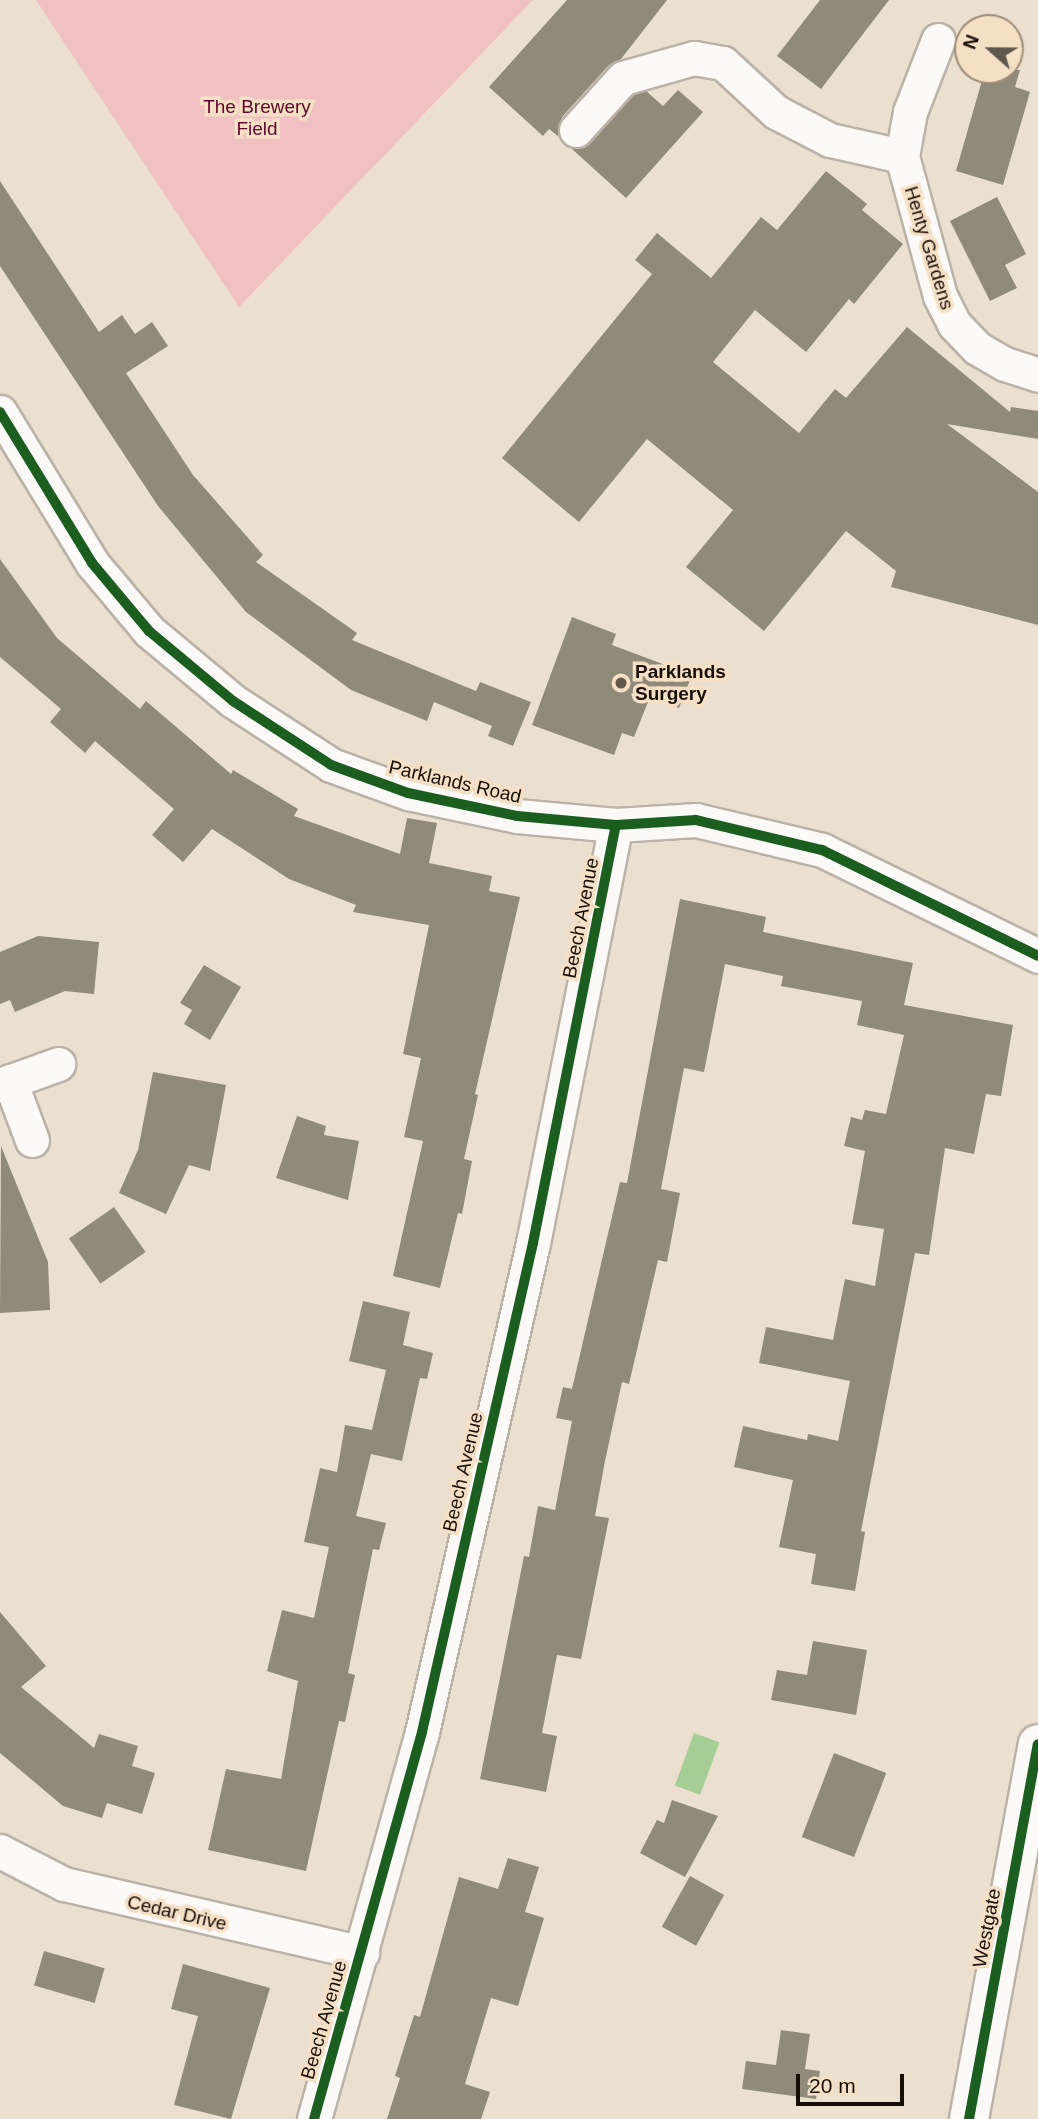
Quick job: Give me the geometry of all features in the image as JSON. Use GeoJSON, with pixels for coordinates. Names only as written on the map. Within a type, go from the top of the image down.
{"type":"FeatureCollection","features":[{"type":"Feature","properties":{"kind":"street","name":"Henty Gardens"},"geometry":{"type":"LineString","coordinates":[[938,40],[910,112],[902,156],[940,296],[954,324],[977,348],[1005,364],[1038,375]]}},
{"type":"Feature","properties":{"kind":"street"},"geometry":{"type":"LineString","coordinates":[[576,130],[623,78],[694,58],[723,63],[776,112],[830,140],[902,156]]}},
{"type":"Feature","properties":{"kind":"street","name":"Parklands Road"},"geometry":{"type":"LineString","coordinates":[[0,412],[92,563],[149,631],[233,701],[331,765],[408,793],[517,816],[616,825],[696,820],[822,850],[1038,956]]}},
{"type":"Feature","properties":{"kind":"street","name":"Beech Avenue"},"geometry":{"type":"LineString","coordinates":[[314,2119],[422,1732],[530,1257],[616,825]]}},
{"type":"Feature","properties":{"kind":"street"},"geometry":{"type":"LineString","coordinates":[[32,1140],[5,1083],[58,1064]]}},
{"type":"Feature","properties":{"kind":"street","name":"Westgate"},"geometry":{"type":"LineString","coordinates":[[969,2119],[1038,1744]]}},
{"type":"Feature","properties":{"kind":"street","name":"Cedar Drive"},"geometry":{"type":"LineString","coordinates":[[0,1851],[64,1884],[362,1953]]}},
{"type":"Feature","properties":{"kind":"green space","name":"The Brewery Field"},"geometry":{"type":"Polygon","coordinates":[[[36,0],[533,0],[239,307],[36,0]]]}},
{"type":"Feature","properties":{"kind":"shaded area"},"geometry":{"type":"Polygon","coordinates":[[[694,1733],[719,1742],[700,1795],[675,1786],[694,1733]]]}},
{"type":"Feature","properties":{"kind":"building"},"geometry":{"type":"Polygon","coordinates":[[[567,0],[667,0],[621,59],[609,65],[562,117],[559,137],[549,129],[543,136],[489,87],[567,0]]]}},
{"type":"Feature","properties":{"kind":"building"},"geometry":{"type":"Polygon","coordinates":[[[820,0],[889,0],[821,89],[777,56],[820,0]]]}},
{"type":"Feature","properties":{"kind":"building"},"geometry":{"type":"Polygon","coordinates":[[[981,84],[1016,84],[1015,87],[1030,92],[1003,185],[956,171],[981,84]]]}},
{"type":"Feature","properties":{"kind":"building"},"geometry":{"type":"Polygon","coordinates":[[[678,90],[703,112],[626,198],[571,148],[590,143],[634,95],[646,91],[663,106],[678,90]]]}},
{"type":"Feature","properties":{"kind":"building"},"geometry":{"type":"Polygon","coordinates":[[[826,171],[867,204],[862,210],[903,244],[854,304],[849,299],[806,352],[755,310],[713,362],[799,433],[835,389],[846,398],[907,327],[1010,412],[1011,407],[1038,411],[1038,439],[947,424],[1038,492],[1038,625],[891,587],[896,571],[846,531],[764,631],[686,567],[733,510],[647,439],[579,522],[502,458],[652,274],[635,260],[657,233],[711,278],[761,217],[777,230],[826,171]]]}},
{"type":"Feature","properties":{"kind":"building"},"geometry":{"type":"Polygon","coordinates":[[[0,181],[99,332],[122,315],[135,334],[152,322],[168,346],[126,373],[193,475],[263,555],[256,562],[357,633],[352,640],[476,691],[480,682],[531,702],[513,746],[488,736],[492,726],[434,702],[427,721],[351,690],[246,612],[158,506],[0,266],[0,181]]]}},
{"type":"Feature","properties":{"kind":"building"},"geometry":{"type":"Polygon","coordinates":[[[997,197],[1026,254],[1005,265],[1017,288],[990,301],[950,221],[997,197]]]}},
{"type":"Feature","properties":{"kind":"building"},"geometry":{"type":"Polygon","coordinates":[[[0,559],[57,638],[140,709],[146,701],[231,774],[233,770],[298,809],[294,816],[400,854],[407,818],[437,823],[429,863],[492,876],[489,891],[520,897],[475,1094],[478,1095],[464,1159],[472,1161],[462,1214],[458,1213],[440,1288],[393,1276],[423,1141],[404,1137],[421,1058],[403,1054],[429,925],[353,912],[356,905],[289,879],[212,829],[183,862],[152,835],[174,809],[95,741],[85,753],[50,722],[61,709],[0,657],[0,559]]]}},
{"type":"Feature","properties":{"kind":"building","name":"Parklands Surgery"},"geometry":{"type":"Polygon","coordinates":[[[572,617],[616,634],[612,645],[692,675],[679,708],[650,697],[634,737],[622,733],[614,755],[532,725],[572,617]]]}},
{"type":"Feature","properties":{"kind":"building"},"geometry":{"type":"Polygon","coordinates":[[[680,899],[766,917],[763,932],[913,963],[904,1005],[1013,1025],[1001,1096],[986,1094],[974,1154],[945,1148],[929,1255],[915,1253],[861,1531],[865,1532],[855,1591],[811,1584],[816,1554],[779,1547],[793,1480],[734,1467],[743,1426],[807,1440],[808,1434],[838,1441],[850,1381],[759,1363],[766,1327],[833,1340],[845,1279],[875,1286],[884,1229],[852,1224],[865,1151],[844,1146],[851,1117],[862,1120],[865,1110],[886,1114],[904,1035],[857,1025],[862,1001],[781,986],[783,976],[725,964],[704,1072],[684,1068],[661,1189],[680,1193],[667,1262],[658,1260],[629,1384],[622,1382],[605,1461],[595,1516],[609,1518],[581,1659],[557,1655],[542,1733],[557,1736],[546,1792],[480,1779],[524,1556],[529,1557],[538,1506],[555,1510],[572,1421],[556,1418],[563,1387],[572,1389],[620,1182],[627,1183],[680,899]]]}},
{"type":"Feature","properties":{"kind":"building"},"geometry":{"type":"Polygon","coordinates":[[[38,936],[99,942],[94,994],[65,991],[15,1012],[10,1000],[0,1004],[0,952],[38,936]]]}},
{"type":"Feature","properties":{"kind":"building"},"geometry":{"type":"Polygon","coordinates":[[[204,965],[241,987],[210,1040],[184,1024],[192,1010],[180,1003],[204,965]]]}},
{"type":"Feature","properties":{"kind":"building"},"geometry":{"type":"Polygon","coordinates":[[[153,1072],[226,1085],[210,1171],[189,1165],[166,1214],[119,1193],[138,1150],[153,1072]]]}},
{"type":"Feature","properties":{"kind":"building"},"geometry":{"type":"Polygon","coordinates":[[[297,1116],[326,1126],[324,1135],[359,1141],[348,1200],[276,1178],[297,1116]]]}},
{"type":"Feature","properties":{"kind":"building"},"geometry":{"type":"Polygon","coordinates":[[[1,1146],[48,1262],[50,1310],[0,1313],[1,1146]]]}},
{"type":"Feature","properties":{"kind":"building"},"geometry":{"type":"Polygon","coordinates":[[[114,1207],[146,1252],[100,1284],[69,1239],[114,1207]]]}},
{"type":"Feature","properties":{"kind":"building"},"geometry":{"type":"Polygon","coordinates":[[[363,1301],[410,1312],[403,1345],[433,1353],[427,1379],[420,1378],[402,1461],[371,1454],[356,1516],[386,1523],[379,1550],[373,1549],[348,1673],[355,1675],[345,1722],[339,1721],[306,1871],[208,1850],[226,1769],[281,1779],[298,1681],[267,1671],[282,1610],[314,1618],[329,1547],[304,1542],[320,1468],[337,1472],[345,1425],[372,1430],[386,1370],[349,1361],[363,1301]]]}},
{"type":"Feature","properties":{"kind":"building"},"geometry":{"type":"Polygon","coordinates":[[[0,1612],[46,1666],[21,1687],[94,1748],[99,1734],[138,1746],[132,1766],[155,1773],[142,1814],[107,1803],[102,1818],[63,1806],[0,1753],[0,1612]]]}},
{"type":"Feature","properties":{"kind":"building"},"geometry":{"type":"Polygon","coordinates":[[[813,1641],[867,1650],[856,1715],[771,1700],[777,1670],[807,1675],[813,1641]]]}},
{"type":"Feature","properties":{"kind":"building"},"geometry":{"type":"Polygon","coordinates":[[[834,1753],[886,1773],[854,1857],[802,1837],[834,1753]]]}},
{"type":"Feature","properties":{"kind":"building"},"geometry":{"type":"Polygon","coordinates":[[[672,1800],[718,1816],[685,1877],[640,1853],[657,1820],[664,1823],[672,1800]]]}},
{"type":"Feature","properties":{"kind":"building"},"geometry":{"type":"Polygon","coordinates":[[[508,1858],[539,1867],[525,1912],[544,1918],[518,2006],[491,1998],[465,2084],[490,2092],[481,2119],[387,2119],[400,2078],[395,2076],[414,2015],[420,2017],[459,1877],[498,1889],[508,1858]]]}},
{"type":"Feature","properties":{"kind":"building"},"geometry":{"type":"Polygon","coordinates":[[[690,1876],[724,1895],[696,1946],[662,1927],[690,1876]]]}},
{"type":"Feature","properties":{"kind":"building"},"geometry":{"type":"Polygon","coordinates":[[[44,1951],[105,1968],[95,2003],[34,1986],[44,1951]]]}},
{"type":"Feature","properties":{"kind":"building"},"geometry":{"type":"Polygon","coordinates":[[[183,1964],[270,1988],[231,2119],[174,2105],[198,2016],[171,2009],[183,1964]]]}},
{"type":"Feature","properties":{"kind":"building"},"geometry":{"type":"Polygon","coordinates":[[[781,2030],[810,2034],[805,2069],[820,2071],[816,2099],[742,2089],[746,2061],[776,2065],[781,2030]]]}},
{"type":"Feature","properties":{"kind":"cycle path"},"geometry":{"type":"LineString","coordinates":[[0,412],[92,563],[149,631],[233,701],[331,765],[408,793],[517,816],[616,825],[696,820],[822,850],[1038,956]]}},
{"type":"Feature","properties":{"kind":"cycle path"},"geometry":{"type":"LineString","coordinates":[[314,2119],[422,1732],[533,1243],[616,825]]}},
{"type":"Feature","properties":{"kind":"cycle path"},"geometry":{"type":"LineString","coordinates":[[969,2119],[1038,1744]]}},
{"type":"Feature","properties":{"kind":"place","name":"Parklands Surgery"},"geometry":{"type":"Point","coordinates":[621,683]}}]}
